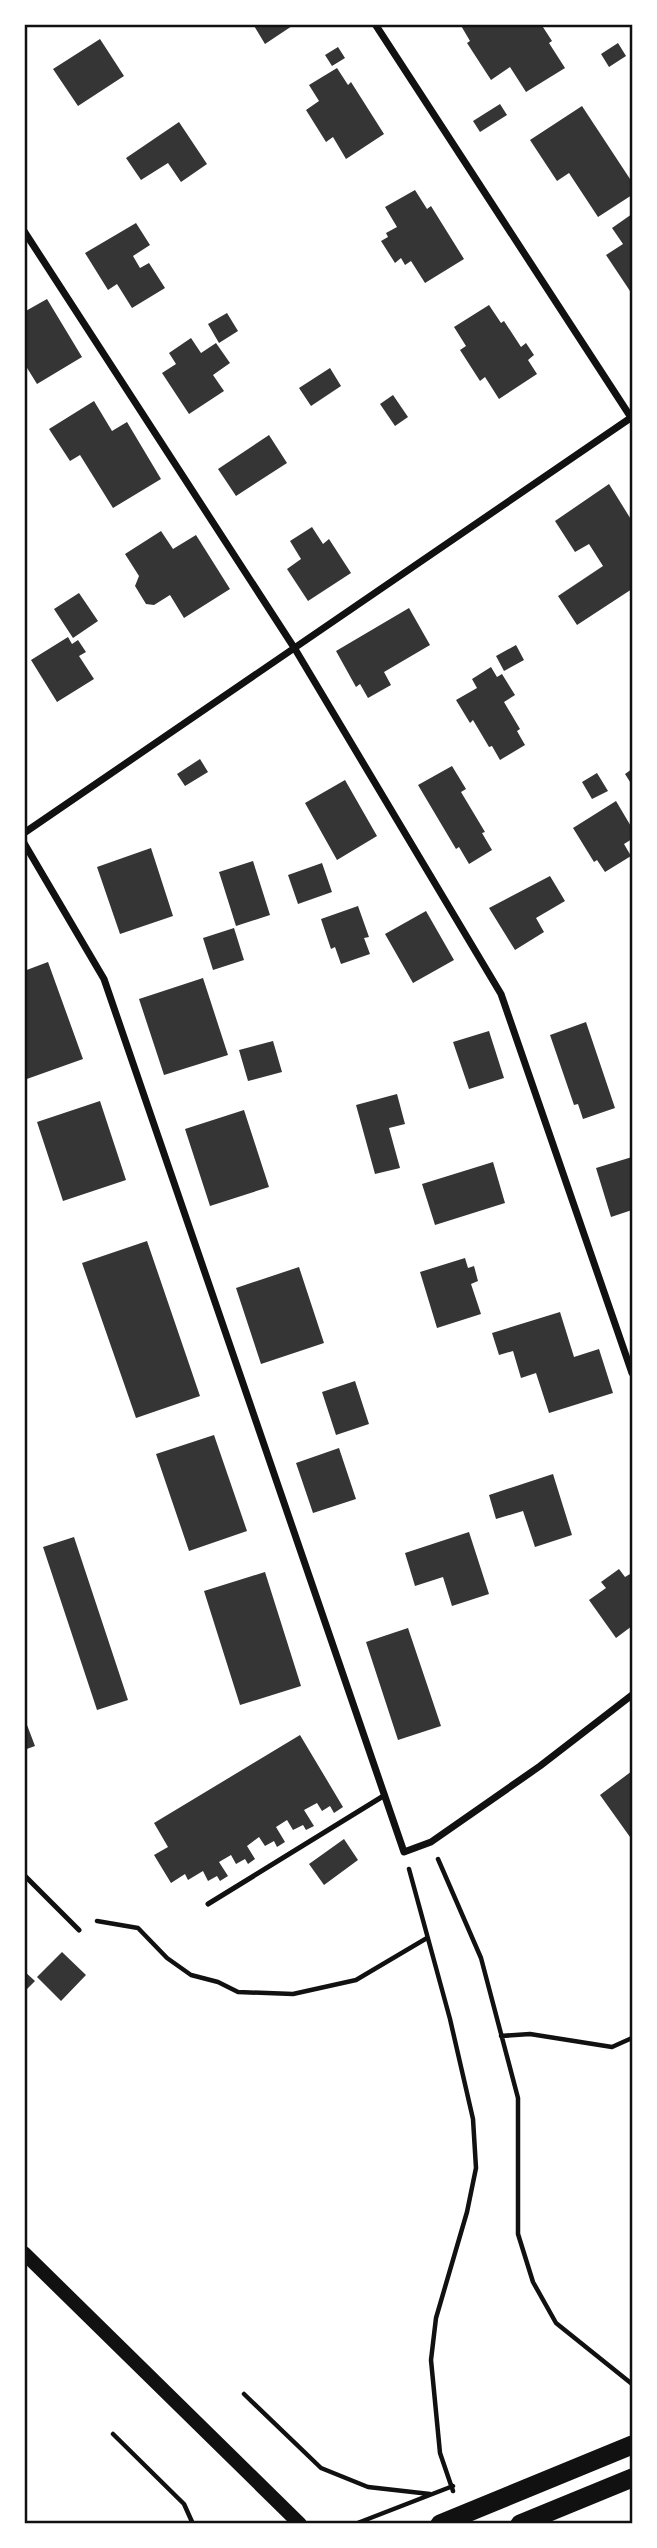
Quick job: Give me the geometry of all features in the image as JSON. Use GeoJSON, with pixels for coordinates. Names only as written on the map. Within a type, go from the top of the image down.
{"type":"FeatureCollection","features":[{"type":"Feature","properties":{"kind":"highway"},"geometry":{"type":"LineString","coordinates":[[440,2524],[632,2445]]}},
{"type":"Feature","properties":{"kind":"highway"},"geometry":{"type":"LineString","coordinates":[[520,2524],[632,2478]]}},
{"type":"Feature","properties":{"kind":"main road"},"geometry":{"type":"LineString","coordinates":[[24,2253],[300,2524]]}},
{"type":"Feature","properties":{"kind":"street"},"geometry":{"type":"LineString","coordinates":[[24,833],[632,418],[375,24]]}},
{"type":"Feature","properties":{"kind":"street"},"geometry":{"type":"LineString","coordinates":[[24,231],[295,649],[501,994],[632,1373]]}},
{"type":"Feature","properties":{"kind":"street"},"geometry":{"type":"LineString","coordinates":[[24,844],[104,979],[404,1852],[431,1842],[540,1766],[632,1695]]}},
{"type":"Feature","properties":{"kind":"lane"},"geometry":{"type":"LineString","coordinates":[[208,1904],[385,1795]]}},
{"type":"Feature","properties":{"kind":"lane"},"geometry":{"type":"LineString","coordinates":[[24,1875],[79,1930]]}},
{"type":"Feature","properties":{"kind":"path"},"geometry":{"type":"LineString","coordinates":[[431,1842],[481,1958],[518,2098],[517,2234],[533,2282],[556,2323],[632,2384]]}},
{"type":"Feature","properties":{"kind":"path"},"geometry":{"type":"LineString","coordinates":[[244,2394],[321,2468],[368,2487],[455,2497],[440,2453],[430,2360],[436,2318],[467,2212],[476,2168],[473,2119],[404,1852]]}},
{"type":"Feature","properties":{"kind":"path"},"geometry":{"type":"LineString","coordinates":[[56,1907],[77,1911],[97,1921],[138,1928],[167,1958],[191,1975],[218,1982],[238,1992],[293,1993],[356,1980],[428,1938]]}},
{"type":"Feature","properties":{"kind":"path"},"geometry":{"type":"LineString","coordinates":[[501,2036],[530,2034],[612,2047],[632,2038]]}},
{"type":"Feature","properties":{"kind":"path"},"geometry":{"type":"LineString","coordinates":[[113,2434],[184,2504],[194,2524]]}},
{"type":"Feature","properties":{"kind":"building"},"geometry":{"type":"Polygon","coordinates":[[[253,24],[295,24],[265,44],[253,24]]]}},
{"type":"Feature","properties":{"kind":"building"},"geometry":{"type":"Polygon","coordinates":[[[460,24],[541,24],[565,68],[526,92],[510,67],[491,80],[467,43],[470,41],[460,24]]]}},
{"type":"Feature","properties":{"kind":"building"},"geometry":{"type":"Polygon","coordinates":[[[100,39],[124,76],[78,106],[53,69],[100,39]]]}},
{"type":"Feature","properties":{"kind":"building"},"geometry":{"type":"Polygon","coordinates":[[[618,43],[626,56],[609,67],[601,54],[618,43]]]}},
{"type":"Feature","properties":{"kind":"building"},"geometry":{"type":"Polygon","coordinates":[[[338,47],[345,58],[332,66],[325,55],[338,47]]]}},
{"type":"Feature","properties":{"kind":"building"},"geometry":{"type":"Polygon","coordinates":[[[337,68],[348,85],[351,82],[384,134],[346,159],[333,137],[326,142],[306,110],[319,101],[309,85],[337,68]]]}},
{"type":"Feature","properties":{"kind":"building"},"geometry":{"type":"Polygon","coordinates":[[[500,104],[507,115],[480,132],[473,121],[500,104]]]}},
{"type":"Feature","properties":{"kind":"building"},"geometry":{"type":"Polygon","coordinates":[[[582,106],[632,182],[632,195],[598,217],[569,173],[557,181],[530,140],[582,106]]]}},
{"type":"Feature","properties":{"kind":"building"},"geometry":{"type":"Polygon","coordinates":[[[179,122],[207,164],[181,182],[168,163],[141,180],[126,158],[179,122]]]}},
{"type":"Feature","properties":{"kind":"building"},"geometry":{"type":"Polygon","coordinates":[[[415,190],[427,209],[431,206],[464,259],[425,283],[411,261],[405,265],[401,258],[395,263],[381,241],[388,237],[386,233],[397,227],[385,207],[415,190]]]}},
{"type":"Feature","properties":{"kind":"building"},"geometry":{"type":"Polygon","coordinates":[[[632,214],[632,294],[606,255],[623,244],[612,228],[632,214]]]}},
{"type":"Feature","properties":{"kind":"building"},"geometry":{"type":"Polygon","coordinates":[[[136,223],[150,245],[133,256],[140,268],[149,263],[165,288],[132,308],[117,284],[108,290],[85,253],[136,223]]]}},
{"type":"Feature","properties":{"kind":"building"},"geometry":{"type":"Polygon","coordinates":[[[47,299],[82,357],[37,384],[24,363],[24,312],[47,299]]]}},
{"type":"Feature","properties":{"kind":"building"},"geometry":{"type":"Polygon","coordinates":[[[489,305],[501,323],[504,321],[521,347],[526,343],[534,355],[528,360],[537,374],[499,399],[485,377],[480,381],[460,350],[466,346],[454,327],[489,305]]]}},
{"type":"Feature","properties":{"kind":"building"},"geometry":{"type":"Polygon","coordinates":[[[227,313],[238,331],[219,343],[208,324],[227,313]]]}},
{"type":"Feature","properties":{"kind":"building"},"geometry":{"type":"Polygon","coordinates":[[[191,338],[201,353],[216,343],[230,363],[213,375],[224,391],[189,414],[162,373],[176,364],[169,353],[191,338]]]}},
{"type":"Feature","properties":{"kind":"building"},"geometry":{"type":"Polygon","coordinates":[[[330,368],[341,386],[311,406],[299,388],[330,368]]]}},
{"type":"Feature","properties":{"kind":"building"},"geometry":{"type":"Polygon","coordinates":[[[393,395],[408,417],[395,426],[380,404],[393,395]]]}},
{"type":"Feature","properties":{"kind":"building"},"geometry":{"type":"Polygon","coordinates":[[[94,401],[112,431],[127,422],[161,479],[113,508],[80,455],[70,461],[49,429],[94,401]]]}},
{"type":"Feature","properties":{"kind":"building"},"geometry":{"type":"Polygon","coordinates":[[[269,435],[287,463],[236,496],[218,469],[269,435]]]}},
{"type":"Feature","properties":{"kind":"building"},"geometry":{"type":"Polygon","coordinates":[[[609,484],[632,521],[632,589],[577,625],[558,596],[603,566],[589,544],[575,552],[555,521],[609,484]]]}},
{"type":"Feature","properties":{"kind":"building"},"geometry":{"type":"Polygon","coordinates":[[[312,527],[323,544],[329,539],[351,573],[308,601],[287,569],[301,559],[290,541],[312,527]]]}},
{"type":"Feature","properties":{"kind":"building"},"geometry":{"type":"Polygon","coordinates":[[[161,531],[173,549],[196,535],[230,589],[184,618],[170,595],[154,605],[146,604],[135,586],[139,576],[125,554],[161,531]]]}},
{"type":"Feature","properties":{"kind":"building"},"geometry":{"type":"Polygon","coordinates":[[[79,593],[98,621],[73,638],[54,609],[79,593]]]}},
{"type":"Feature","properties":{"kind":"building"},"geometry":{"type":"Polygon","coordinates":[[[409,608],[430,645],[384,672],[391,685],[368,698],[360,684],[356,687],[336,651],[409,608]]]}},
{"type":"Feature","properties":{"kind":"building"},"geometry":{"type":"Polygon","coordinates":[[[68,637],[72,644],[78,640],[86,652],[79,656],[94,679],[57,702],[31,660],[68,637]]]}},
{"type":"Feature","properties":{"kind":"building"},"geometry":{"type":"Polygon","coordinates":[[[516,645],[524,660],[504,671],[496,656],[516,645]]]}},
{"type":"Feature","properties":{"kind":"building"},"geometry":{"type":"Polygon","coordinates":[[[491,667],[497,677],[502,674],[515,695],[504,702],[520,729],[517,731],[525,745],[500,760],[473,720],[470,723],[456,700],[477,688],[472,679],[491,667]]]}},
{"type":"Feature","properties":{"kind":"building"},"geometry":{"type":"Polygon","coordinates":[[[200,759],[208,772],[185,786],[177,774],[200,759]]]}},
{"type":"Feature","properties":{"kind":"building"},"geometry":{"type":"Polygon","coordinates":[[[452,766],[466,789],[461,792],[485,832],[482,833],[492,850],[469,864],[459,847],[456,849],[418,785],[452,766]]]}},
{"type":"Feature","properties":{"kind":"building"},"geometry":{"type":"Polygon","coordinates":[[[632,769],[632,785],[625,774],[632,769]]]}},
{"type":"Feature","properties":{"kind":"building"},"geometry":{"type":"Polygon","coordinates":[[[597,773],[608,791],[592,799],[582,782],[597,773]]]}},
{"type":"Feature","properties":{"kind":"building"},"geometry":{"type":"Polygon","coordinates":[[[345,780],[377,836],[337,860],[305,803],[345,780]]]}},
{"type":"Feature","properties":{"kind":"building"},"geometry":{"type":"Polygon","coordinates":[[[616,801],[632,828],[632,839],[624,844],[631,856],[605,872],[597,860],[594,862],[573,828],[616,801]]]}},
{"type":"Feature","properties":{"kind":"building"},"geometry":{"type":"Polygon","coordinates":[[[151,848],[173,916],[120,934],[97,867],[151,848]]]}},
{"type":"Feature","properties":{"kind":"building"},"geometry":{"type":"Polygon","coordinates":[[[253,861],[270,915],[236,926],[219,872],[253,861]]]}},
{"type":"Feature","properties":{"kind":"building"},"geometry":{"type":"Polygon","coordinates":[[[322,863],[332,892],[298,904],[288,875],[322,863]]]}},
{"type":"Feature","properties":{"kind":"building"},"geometry":{"type":"Polygon","coordinates":[[[550,876],[565,901],[536,918],[544,932],[515,950],[489,908],[550,876]]]}},
{"type":"Feature","properties":{"kind":"building"},"geometry":{"type":"Polygon","coordinates":[[[358,906],[369,937],[364,938],[370,954],[341,964],[335,947],[331,949],[321,919],[358,906]]]}},
{"type":"Feature","properties":{"kind":"building"},"geometry":{"type":"Polygon","coordinates":[[[426,911],[454,960],[413,983],[385,934],[426,911]]]}},
{"type":"Feature","properties":{"kind":"building"},"geometry":{"type":"Polygon","coordinates":[[[234,928],[244,960],[213,970],[203,938],[234,928]]]}},
{"type":"Feature","properties":{"kind":"building"},"geometry":{"type":"Polygon","coordinates":[[[48,962],[83,1059],[24,1080],[24,971],[48,962]]]}},
{"type":"Feature","properties":{"kind":"building"},"geometry":{"type":"Polygon","coordinates":[[[203,978],[228,1055],[164,1075],[139,999],[203,978]]]}},
{"type":"Feature","properties":{"kind":"building"},"geometry":{"type":"Polygon","coordinates":[[[586,1022],[615,1108],[583,1119],[578,1104],[574,1105],[550,1035],[586,1022]]]}},
{"type":"Feature","properties":{"kind":"building"},"geometry":{"type":"Polygon","coordinates":[[[489,1031],[504,1078],[469,1089],[453,1042],[489,1031]]]}},
{"type":"Feature","properties":{"kind":"building"},"geometry":{"type":"Polygon","coordinates":[[[273,1041],[282,1072],[248,1081],[239,1050],[273,1041]]]}},
{"type":"Feature","properties":{"kind":"building"},"geometry":{"type":"Polygon","coordinates":[[[397,1094],[405,1124],[389,1128],[400,1168],[375,1174],[356,1105],[397,1094]]]}},
{"type":"Feature","properties":{"kind":"building"},"geometry":{"type":"Polygon","coordinates":[[[100,1101],[126,1180],[63,1201],[37,1122],[100,1101]]]}},
{"type":"Feature","properties":{"kind":"building"},"geometry":{"type":"Polygon","coordinates":[[[244,1110],[269,1187],[210,1206],[185,1129],[244,1110]]]}},
{"type":"Feature","properties":{"kind":"building"},"geometry":{"type":"Polygon","coordinates":[[[632,1157],[632,1210],[611,1217],[596,1168],[632,1157]]]}},
{"type":"Feature","properties":{"kind":"building"},"geometry":{"type":"Polygon","coordinates":[[[493,1162],[505,1203],[435,1225],[422,1184],[493,1162]]]}},
{"type":"Feature","properties":{"kind":"building"},"geometry":{"type":"Polygon","coordinates":[[[147,1241],[200,1396],[136,1418],[82,1263],[147,1241]]]}},
{"type":"Feature","properties":{"kind":"building"},"geometry":{"type":"Polygon","coordinates":[[[465,1258],[468,1268],[474,1266],[478,1281],[471,1284],[481,1314],[437,1328],[420,1272],[465,1258]]]}},
{"type":"Feature","properties":{"kind":"building"},"geometry":{"type":"Polygon","coordinates":[[[299,1267],[324,1343],[261,1364],[236,1288],[299,1267]]]}},
{"type":"Feature","properties":{"kind":"building"},"geometry":{"type":"Polygon","coordinates":[[[560,1312],[574,1357],[599,1349],[613,1393],[549,1413],[536,1373],[521,1378],[513,1351],[499,1355],[492,1333],[560,1312]]]}},
{"type":"Feature","properties":{"kind":"building"},"geometry":{"type":"Polygon","coordinates":[[[355,1381],[369,1424],[336,1435],[322,1392],[355,1381]]]}},
{"type":"Feature","properties":{"kind":"building"},"geometry":{"type":"Polygon","coordinates":[[[214,1435],[247,1531],[189,1551],[156,1454],[214,1435]]]}},
{"type":"Feature","properties":{"kind":"building"},"geometry":{"type":"Polygon","coordinates":[[[339,1448],[356,1499],[313,1513],[296,1463],[339,1448]]]}},
{"type":"Feature","properties":{"kind":"building"},"geometry":{"type":"Polygon","coordinates":[[[553,1474],[572,1535],[535,1547],[523,1511],[496,1519],[489,1495],[553,1474]]]}},
{"type":"Feature","properties":{"kind":"building"},"geometry":{"type":"Polygon","coordinates":[[[469,1532],[489,1594],[452,1606],[443,1577],[415,1586],[405,1553],[469,1532]]]}},
{"type":"Feature","properties":{"kind":"building"},"geometry":{"type":"Polygon","coordinates":[[[74,1537],[128,1700],[97,1710],[43,1547],[74,1537]]]}},
{"type":"Feature","properties":{"kind":"building"},"geometry":{"type":"Polygon","coordinates":[[[619,1569],[625,1577],[630,1574],[632,1578],[632,1626],[616,1638],[589,1600],[606,1588],[601,1582],[619,1569]]]}},
{"type":"Feature","properties":{"kind":"building"},"geometry":{"type":"Polygon","coordinates":[[[265,1572],[301,1686],[240,1705],[204,1591],[265,1572]]]}},
{"type":"Feature","properties":{"kind":"building"},"geometry":{"type":"Polygon","coordinates":[[[408,1628],[441,1726],[398,1740],[366,1642],[408,1628]]]}},
{"type":"Feature","properties":{"kind":"building"},"geometry":{"type":"Polygon","coordinates":[[[24,1717],[35,1746],[24,1750],[24,1717]]]}},
{"type":"Feature","properties":{"kind":"building"},"geometry":{"type":"Polygon","coordinates":[[[300,1735],[343,1807],[334,1813],[330,1806],[322,1811],[317,1803],[304,1810],[314,1826],[306,1830],[303,1825],[293,1830],[287,1820],[276,1827],[285,1842],[277,1847],[274,1841],[265,1846],[259,1837],[247,1846],[255,1859],[248,1864],[245,1859],[236,1864],[231,1855],[219,1862],[228,1876],[220,1881],[217,1876],[208,1881],[203,1871],[188,1880],[185,1874],[171,1883],[154,1855],[168,1847],[154,1823],[300,1735]]]}},
{"type":"Feature","properties":{"kind":"building"},"geometry":{"type":"Polygon","coordinates":[[[632,1771],[632,1835],[630,1837],[600,1795],[632,1771]]]}},
{"type":"Feature","properties":{"kind":"building"},"geometry":{"type":"Polygon","coordinates":[[[344,1839],[358,1860],[324,1885],[309,1864],[344,1839]]]}},
{"type":"Feature","properties":{"kind":"building"},"geometry":{"type":"Polygon","coordinates":[[[62,1952],[86,1975],[61,2001],[37,1977],[62,1952]]]}},
{"type":"Feature","properties":{"kind":"building"},"geometry":{"type":"Polygon","coordinates":[[[24,1971],[35,1981],[24,1992],[24,1971]]]}}]}
